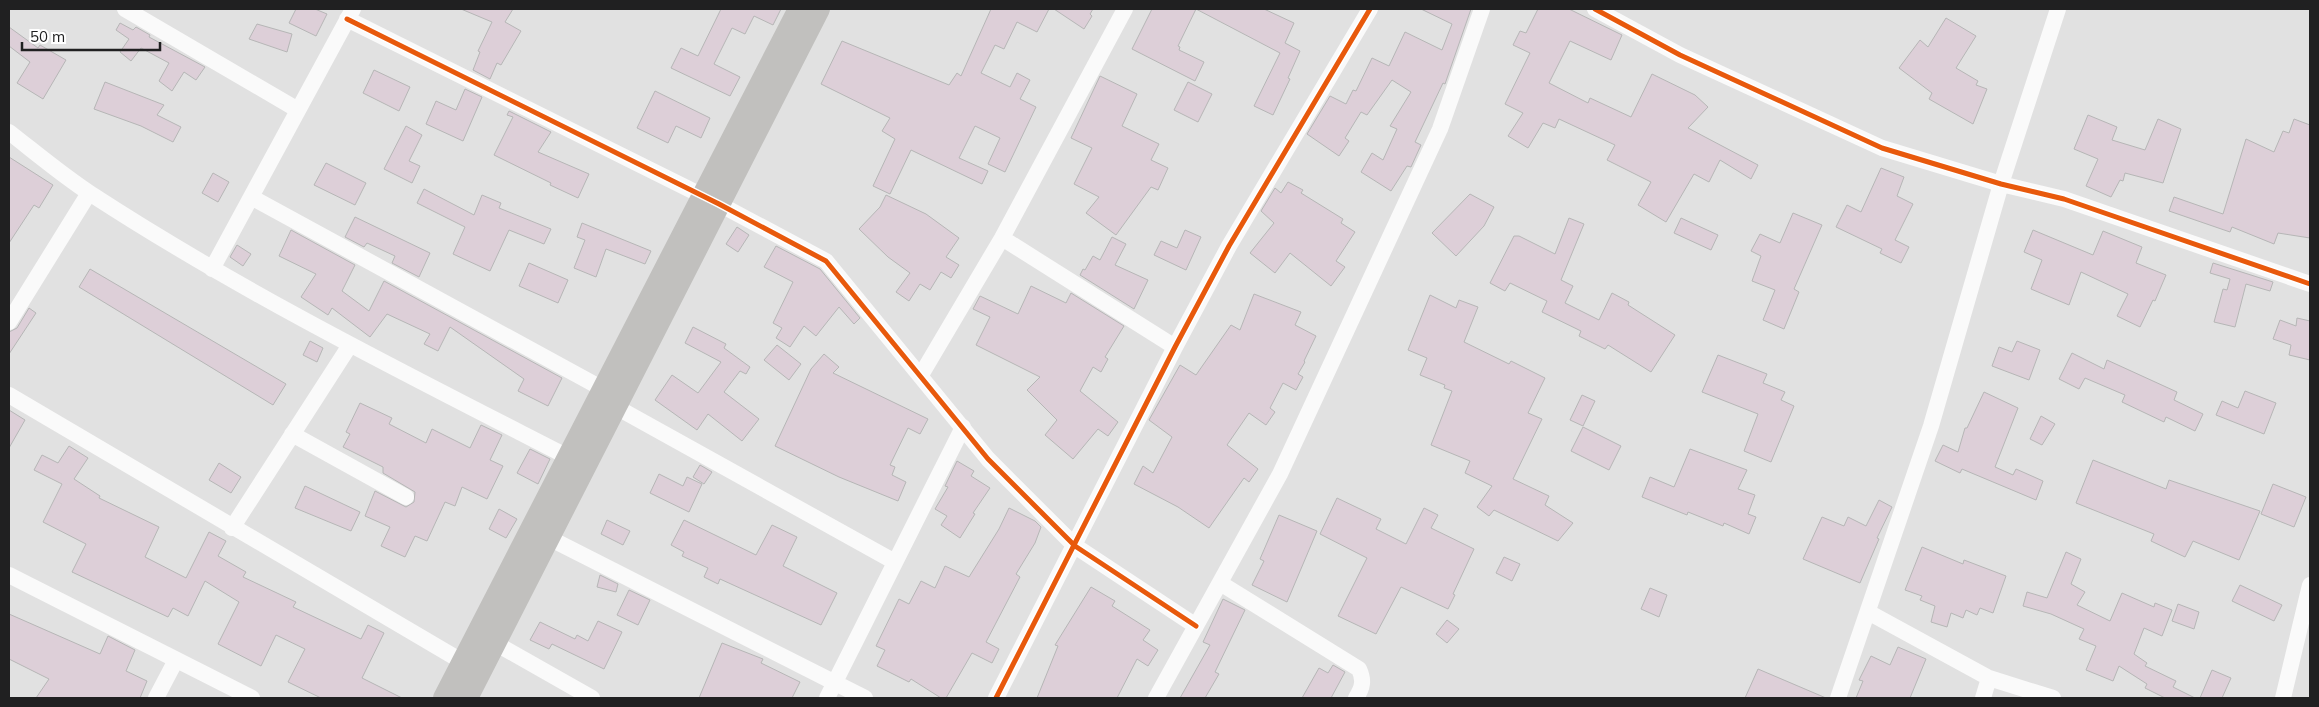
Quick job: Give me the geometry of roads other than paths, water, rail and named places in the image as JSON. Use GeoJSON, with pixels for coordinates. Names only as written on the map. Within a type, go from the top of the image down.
{"type":"FeatureCollection","features":[{"type":"Feature","properties":{"kind":"main road"},"geometry":{"type":"LineString","coordinates":[[467,698],[616,407],[799,9]]}},
{"type":"Feature","properties":{"kind":"main road"},"geometry":{"type":"LineString","coordinates":[[444,698],[603,390],[819,9]]}},
{"type":"Feature","properties":{"kind":"street"},"geometry":{"type":"LineString","coordinates":[[125,9],[298,110]]}},
{"type":"Feature","properties":{"kind":"street"},"geometry":{"type":"LineString","coordinates":[[921,375],[1002,238],[1125,9]]}},
{"type":"Feature","properties":{"kind":"street"},"geometry":{"type":"LineString","coordinates":[[996,698],[1075,546],[1174,347],[1229,246],[1370,9]]}},
{"type":"Feature","properties":{"kind":"street"},"geometry":{"type":"LineString","coordinates":[[1156,698],[1280,474],[1436,138],[1482,9]]}},
{"type":"Feature","properties":{"kind":"street"},"geometry":{"type":"LineString","coordinates":[[1595,9],[1680,54],[1882,148],[2001,184],[2064,199],[2310,284]]}},
{"type":"Feature","properties":{"kind":"street"},"geometry":{"type":"LineString","coordinates":[[1838,698],[1931,426],[2001,184],[2058,9]]}},
{"type":"Feature","properties":{"kind":"street"},"geometry":{"type":"LineString","coordinates":[[212,269],[350,14],[826,261],[988,459],[1075,546],[1196,626]]}},
{"type":"Feature","properties":{"kind":"street"},"geometry":{"type":"LineString","coordinates":[[9,132],[89,193],[212,269],[350,345],[568,457]]}},
{"type":"Feature","properties":{"kind":"street"},"geometry":{"type":"LineString","coordinates":[[9,322],[89,193]]}},
{"type":"Feature","properties":{"kind":"street"},"geometry":{"type":"LineString","coordinates":[[251,197],[603,390]]}},
{"type":"Feature","properties":{"kind":"street"},"geometry":{"type":"LineString","coordinates":[[1002,238],[1174,347]]}},
{"type":"Feature","properties":{"kind":"street"},"geometry":{"type":"LineString","coordinates":[[232,528],[350,345]]}},
{"type":"Feature","properties":{"kind":"street"},"geometry":{"type":"LineString","coordinates":[[9,395],[232,528],[463,662]]}},
{"type":"Feature","properties":{"kind":"street"},"geometry":{"type":"LineString","coordinates":[[616,407],[895,562]]}},
{"type":"Feature","properties":{"kind":"street"},"geometry":{"type":"LineString","coordinates":[[830,691],[963,427]]}},
{"type":"Feature","properties":{"kind":"street"},"geometry":{"type":"LineString","coordinates":[[292,434],[406,497]]}},
{"type":"Feature","properties":{"kind":"street"},"geometry":{"type":"LineString","coordinates":[[550,538],[830,691],[864,698]]}},
{"type":"Feature","properties":{"kind":"street"},"geometry":{"type":"LineString","coordinates":[[9,575],[252,698]]}},
{"type":"Feature","properties":{"kind":"street"},"geometry":{"type":"LineString","coordinates":[[1220,583],[1359,669],[1363,678],[1362,689],[1356,698]]}},
{"type":"Feature","properties":{"kind":"street"},"geometry":{"type":"LineString","coordinates":[[2283,698],[2310,585]]}},
{"type":"Feature","properties":{"kind":"street"},"geometry":{"type":"LineString","coordinates":[[1868,612],[1989,678],[2053,698]]}},
{"type":"Feature","properties":{"kind":"street"},"geometry":{"type":"LineString","coordinates":[[495,643],[592,698]]}},
{"type":"Feature","properties":{"kind":"street"},"geometry":{"type":"LineString","coordinates":[[156,698],[176,660]]}},
{"type":"Feature","properties":{"kind":"street"},"geometry":{"type":"LineString","coordinates":[[1983,698],[1989,678]]}}]}
